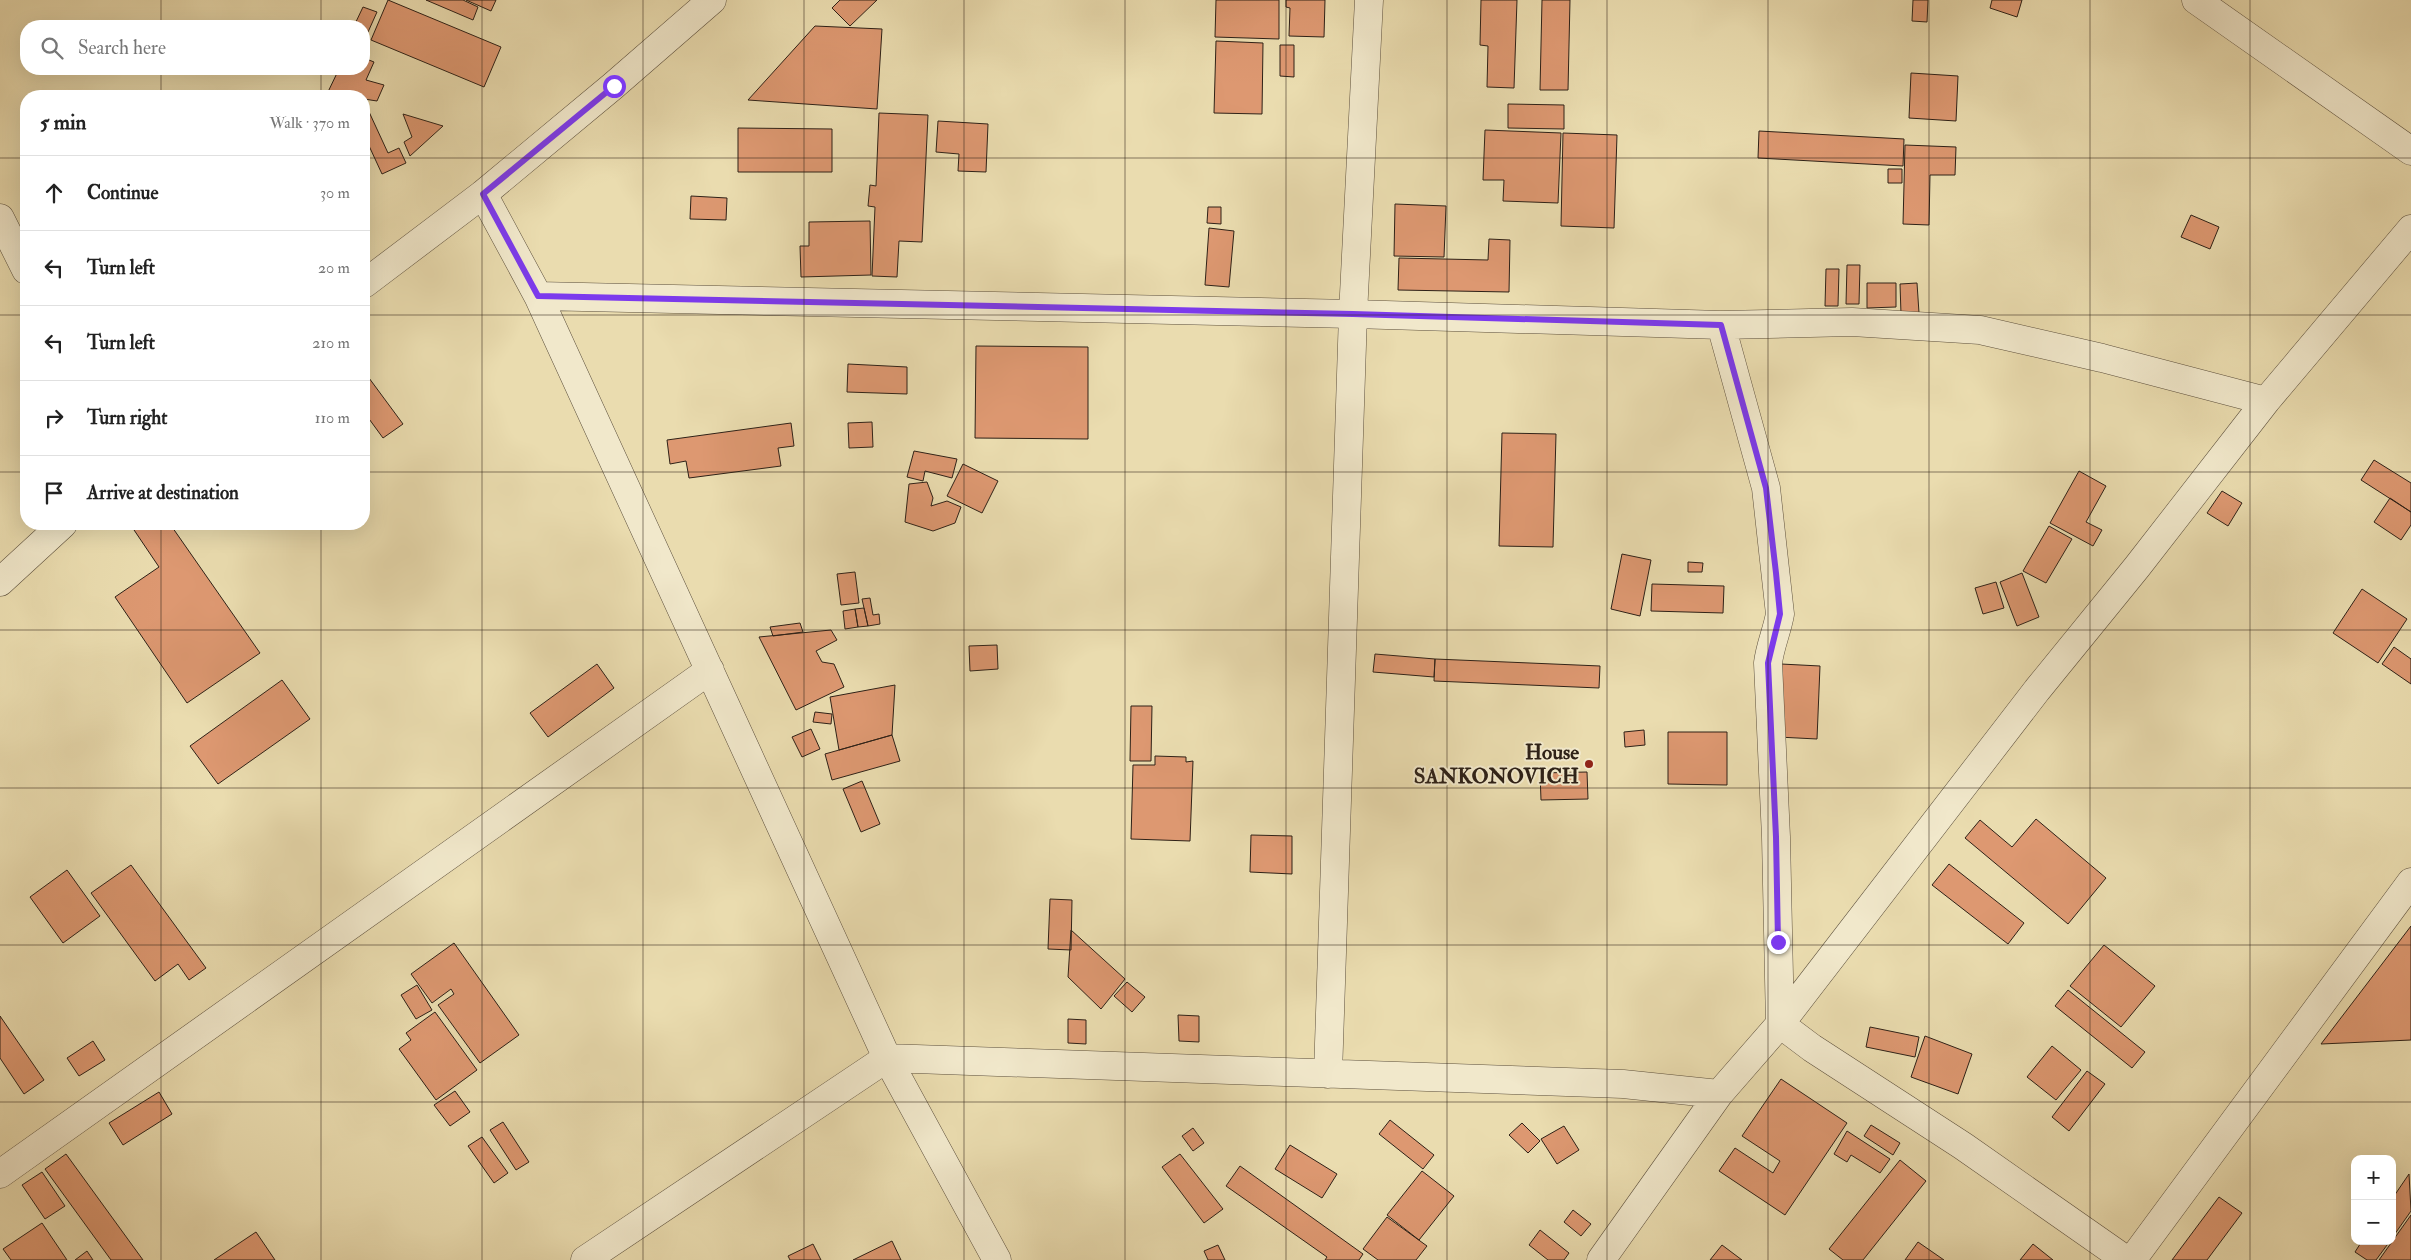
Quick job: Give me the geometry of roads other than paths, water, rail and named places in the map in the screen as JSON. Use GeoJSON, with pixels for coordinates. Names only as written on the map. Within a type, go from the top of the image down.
{"type":"FeatureCollection","features":[{"type":"Feature","properties":{"kind":"street"},"geometry":{"type":"LineString","coordinates":[[370,279],[483,194],[614,86],[712,0]]}},
{"type":"Feature","properties":{"kind":"street"},"geometry":{"type":"LineString","coordinates":[[1328,1074],[1353,314],[1369,0]]}},
{"type":"Feature","properties":{"kind":"street"},"geometry":{"type":"LineString","coordinates":[[2196,0],[2411,151]]}},
{"type":"Feature","properties":{"kind":"street"},"geometry":{"type":"LineString","coordinates":[[483,194],[538,296],[887,1058],[997,1260]]}},
{"type":"Feature","properties":{"kind":"street"},"geometry":{"type":"LineString","coordinates":[[0,218],[20,258]]}},
{"type":"Feature","properties":{"kind":"street"},"geometry":{"type":"LineString","coordinates":[[1600,1260],[1719,1094],[1780,1024],[2037,690],[2138,567],[2266,401],[2411,229]]}},
{"type":"Feature","properties":{"kind":"street"},"geometry":{"type":"LineString","coordinates":[[538,296],[1353,314],[1721,325],[1852,322],[1980,330],[2102,358],[2266,401]]}},
{"type":"Feature","properties":{"kind":"street"},"geometry":{"type":"LineString","coordinates":[[1721,325],[1766,488],[1778,598],[1778,628],[1770,648],[1768,663],[1776,837],[1780,1024]]}},
{"type":"Feature","properties":{"kind":"street"},"geometry":{"type":"LineString","coordinates":[[0,582],[56,530]]}},
{"type":"Feature","properties":{"kind":"street"},"geometry":{"type":"LineString","coordinates":[[0,1174],[710,670]]}},
{"type":"Feature","properties":{"kind":"street"},"geometry":{"type":"LineString","coordinates":[[2132,1260],[2411,882]]}},
{"type":"Feature","properties":{"kind":"street"},"geometry":{"type":"LineString","coordinates":[[1780,1024],[1812,1048],[1963,1146],[2126,1260]]}},
{"type":"Feature","properties":{"kind":"street"},"geometry":{"type":"LineString","coordinates":[[585,1260],[887,1058],[1623,1084],[1719,1094]]}},
{"type":"Feature","properties":{"kind":"place","name":"House SANKONOVICH"},"geometry":{"type":"Point","coordinates":[1589,764]}}]}
